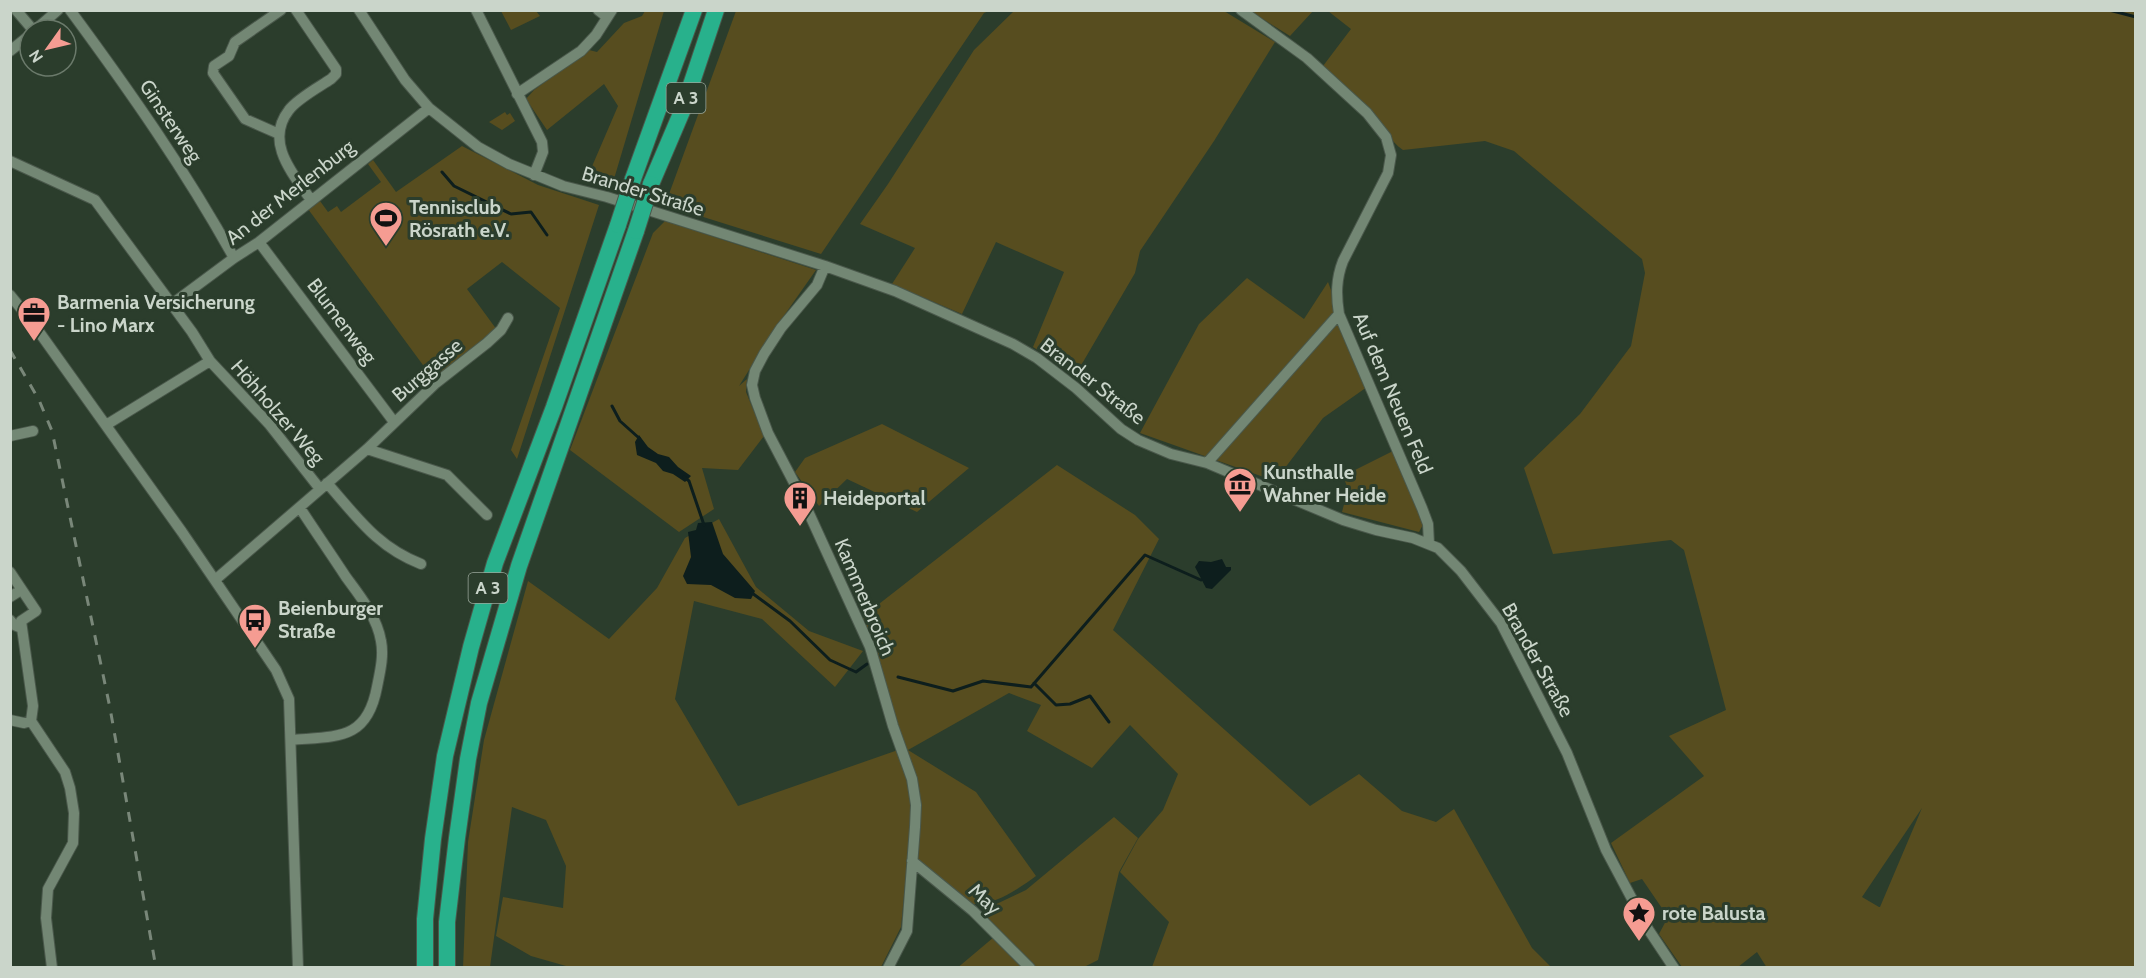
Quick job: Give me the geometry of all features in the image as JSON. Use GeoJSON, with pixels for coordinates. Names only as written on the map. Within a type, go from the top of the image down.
{"type":"FeatureCollection","features":[{"type":"Feature","properties":{"kind":"highway","name":"A 3"},"geometry":{"type":"LineString","coordinates":[[424,968],[425,919],[433,839],[445,756],[471,647],[495,563],[558,396],[694,10]]}},
{"type":"Feature","properties":{"kind":"highway","name":"A 3"},"geometry":{"type":"LineString","coordinates":[[447,968],[447,922],[457,838],[468,759],[487,674],[519,566],[651,184],[682,109],[716,10]]}},
{"type":"Feature","properties":{"kind":"street","name":"Ginsterweg"},"geometry":{"type":"LineString","coordinates":[[70,10],[154,127],[189,180],[234,258]]}},
{"type":"Feature","properties":{"kind":"street"},"geometry":{"type":"LineString","coordinates":[[279,134],[244,119],[213,73],[214,66],[229,56],[235,42],[281,10]]}},
{"type":"Feature","properties":{"kind":"street"},"geometry":{"type":"LineString","coordinates":[[296,10],[336,69],[336,74],[289,110],[279,134],[282,155],[311,200]]}},
{"type":"Feature","properties":{"kind":"street","name":"Brander Straße"},"geometry":{"type":"LineString","coordinates":[[359,10],[405,80],[429,108],[478,147],[509,165],[576,190],[607,197],[825,266],[895,291],[1013,344],[1059,375],[1106,417],[1138,440],[1171,454],[1207,463],[1343,520],[1438,548],[1461,571],[1501,623],[1567,753],[1606,850],[1648,929],[1674,968]]}},
{"type":"Feature","properties":{"kind":"street"},"geometry":{"type":"LineString","coordinates":[[476,10],[540,136],[543,148],[534,175]]}},
{"type":"Feature","properties":{"kind":"street"},"geometry":{"type":"LineString","coordinates":[[517,94],[581,51],[596,35],[610,14],[598,10]]}},
{"type":"Feature","properties":{"kind":"street","name":"Auf dem Neuen Feld"},"geometry":{"type":"LineString","coordinates":[[1241,10],[1307,58],[1367,113],[1386,137],[1391,164],[1339,270],[1336,297],[1339,314],[1422,508],[1428,524],[1429,544]]}},
{"type":"Feature","properties":{"kind":"street","name":"An der Merlenburg"},"geometry":{"type":"LineString","coordinates":[[172,304],[259,242],[429,108]]}},
{"type":"Feature","properties":{"kind":"street","name":"Höhholzer Weg"},"geometry":{"type":"LineString","coordinates":[[10,160],[95,200],[172,304],[210,361],[323,486]]}},
{"type":"Feature","properties":{"kind":"street","name":"Blumenweg"},"geometry":{"type":"LineString","coordinates":[[259,242],[394,422]]}},
{"type":"Feature","properties":{"kind":"street","name":"Kammerbroich"},"geometry":{"type":"LineString","coordinates":[[825,266],[816,285],[781,328],[764,354],[755,372],[752,385],[768,433],[802,498],[870,647],[893,726],[912,779],[916,805],[907,931],[888,968]]}},
{"type":"Feature","properties":{"kind":"street"},"geometry":{"type":"LineString","coordinates":[[10,295],[106,424],[281,679],[289,699],[298,968]]}},
{"type":"Feature","properties":{"kind":"street"},"geometry":{"type":"LineString","coordinates":[[1207,463],[1339,314]]}},
{"type":"Feature","properties":{"kind":"street","name":"Burggasse"},"geometry":{"type":"LineString","coordinates":[[215,580],[367,449],[436,383],[501,330],[508,318]]}},
{"type":"Feature","properties":{"kind":"street"},"geometry":{"type":"LineString","coordinates":[[106,424],[210,361]]}},
{"type":"Feature","properties":{"kind":"street"},"geometry":{"type":"LineString","coordinates":[[10,436],[33,431]]}},
{"type":"Feature","properties":{"kind":"street"},"geometry":{"type":"LineString","coordinates":[[367,449],[447,475],[487,515]]}},
{"type":"Feature","properties":{"kind":"street"},"geometry":{"type":"LineString","coordinates":[[323,486],[389,549],[421,564]]}},
{"type":"Feature","properties":{"kind":"street"},"geometry":{"type":"LineString","coordinates":[[291,740],[345,734],[363,722],[374,702],[382,654],[378,631],[370,613],[300,508]]}},
{"type":"Feature","properties":{"kind":"street"},"geometry":{"type":"LineString","coordinates":[[10,572],[36,611],[21,621],[33,706],[31,721],[65,772],[74,813],[73,843],[48,889],[46,918],[52,968]]}},
{"type":"Feature","properties":{"kind":"street"},"geometry":{"type":"LineString","coordinates":[[10,597],[21,590]]}},
{"type":"Feature","properties":{"kind":"street"},"geometry":{"type":"LineString","coordinates":[[10,620],[21,628]]}},
{"type":"Feature","properties":{"kind":"street"},"geometry":{"type":"LineString","coordinates":[[10,720],[24,723],[31,721]]}},
{"type":"Feature","properties":{"kind":"street","name":"May"},"geometry":{"type":"LineString","coordinates":[[912,861],[974,911],[1030,968]]}},
{"type":"Feature","properties":{"kind":"shaded area"},"geometry":{"type":"Polygon","coordinates":[[[501,11],[536,11],[540,16],[511,30],[501,11]]]}},
{"type":"Feature","properties":{"kind":"shaded area"},"geometry":{"type":"Polygon","coordinates":[[[645,11],[664,11],[611,189],[595,184],[587,178],[618,106],[604,84],[547,130],[526,99],[534,90],[589,50],[597,52],[624,23],[642,16],[645,11]]]}},
{"type":"Feature","properties":{"kind":"shaded area"},"geometry":{"type":"Polygon","coordinates":[[[736,11],[989,11],[984,13],[821,254],[665,205],[736,11]]]}},
{"type":"Feature","properties":{"kind":"shaded area"},"geometry":{"type":"Polygon","coordinates":[[[1014,11],[1224,11],[1275,42],[1214,141],[1140,251],[1135,273],[1076,374],[1033,347],[1064,272],[996,242],[962,314],[892,284],[915,248],[860,224],[974,50],[1014,11]]]}},
{"type":"Feature","properties":{"kind":"shaded area"},"geometry":{"type":"Polygon","coordinates":[[[1250,11],[1313,11],[1290,36],[1250,11]]]}},
{"type":"Feature","properties":{"kind":"shaded area"},"geometry":{"type":"Polygon","coordinates":[[[1328,11],[2135,11],[2135,967],[1767,968],[1757,952],[1738,967],[1682,967],[1659,934],[1668,917],[1642,879],[1630,883],[1611,843],[1704,776],[1669,736],[1726,710],[1684,550],[1671,540],[1553,554],[1524,468],[1580,414],[1631,346],[1645,273],[1642,259],[1514,151],[1485,141],[1403,150],[1398,147],[1366,105],[1323,66],[1351,29],[1328,11]],[[1922,808],[1862,897],[1880,907],[1922,808]]]}},
{"type":"Feature","properties":{"kind":"shaded area"},"geometry":{"type":"Polygon","coordinates":[[[505,112],[507,115],[510,113],[515,121],[502,130],[489,122],[505,112]]]}},
{"type":"Feature","properties":{"kind":"shaded area"},"geometry":{"type":"Polygon","coordinates":[[[462,146],[538,185],[599,205],[517,459],[511,450],[560,308],[502,262],[467,289],[497,330],[434,380],[308,209],[320,201],[328,212],[337,206],[341,212],[381,182],[368,164],[373,160],[396,192],[462,146]]]}},
{"type":"Feature","properties":{"kind":"shaded area"},"geometry":{"type":"Polygon","coordinates":[[[665,221],[816,270],[776,327],[739,386],[747,379],[746,392],[764,436],[738,470],[702,468],[714,509],[679,532],[570,450],[653,233],[665,221]]]}},
{"type":"Feature","properties":{"kind":"shaded area"},"geometry":{"type":"Polygon","coordinates":[[[1247,278],[1304,319],[1328,282],[1367,387],[1323,418],[1275,481],[1140,433],[1199,324],[1247,278]]]}},
{"type":"Feature","properties":{"kind":"shaded area"},"geometry":{"type":"Polygon","coordinates":[[[882,424],[969,468],[917,512],[847,479],[819,506],[795,472],[805,458],[882,424]]]}},
{"type":"Feature","properties":{"kind":"shaded area"},"geometry":{"type":"Polygon","coordinates":[[[639,435],[648,447],[658,454],[669,457],[691,476],[685,482],[663,471],[656,463],[637,455],[635,442],[639,435]]]}},
{"type":"Feature","properties":{"kind":"shaded area"},"geometry":{"type":"Polygon","coordinates":[[[1393,451],[1425,521],[1419,532],[1342,512],[1348,489],[1343,476],[1393,451]]]}},
{"type":"Feature","properties":{"kind":"shaded area"},"geometry":{"type":"Polygon","coordinates":[[[1057,465],[1135,515],[1159,539],[1113,630],[1310,806],[1359,774],[1402,811],[1436,822],[1454,809],[1532,948],[1551,967],[1152,967],[1169,922],[1120,872],[1138,839],[1163,810],[1178,774],[1130,725],[1092,768],[1027,731],[1041,705],[1009,693],[908,750],[976,792],[1036,876],[998,899],[972,904],[907,863],[901,927],[881,967],[573,968],[531,956],[496,936],[503,897],[563,908],[566,866],[546,820],[512,807],[490,967],[463,968],[468,842],[484,740],[528,581],[609,639],[657,588],[685,538],[719,519],[756,587],[809,631],[863,651],[835,687],[762,619],[694,601],[675,699],[738,806],[898,750],[861,618],[1057,465]]]}},
{"type":"Feature","properties":{"kind":"shaded area"},"geometry":{"type":"Polygon","coordinates":[[[712,522],[723,554],[755,591],[751,599],[735,598],[711,585],[687,584],[683,576],[691,557],[688,532],[696,530],[698,523],[712,522]]]}},
{"type":"Feature","properties":{"kind":"shaded area"},"geometry":{"type":"Polygon","coordinates":[[[1222,559],[1226,567],[1231,567],[1231,570],[1212,589],[1206,588],[1195,567],[1199,561],[1211,562],[1222,559]]]}},
{"type":"Feature","properties":{"kind":"shaded area"},"geometry":{"type":"Polygon","coordinates":[[[1114,817],[1138,838],[1119,872],[1098,960],[1084,967],[1035,967],[984,914],[986,909],[1026,890],[1114,817]]]}},
{"type":"Feature","properties":{"kind":"shaded area"},"geometry":{"type":"Polygon","coordinates":[[[994,937],[1025,968],[957,968],[962,964],[994,937]]]}},
{"type":"Feature","properties":{"kind":"waterway"},"geometry":{"type":"LineString","coordinates":[[2109,10],[2136,17]]}},
{"type":"Feature","properties":{"kind":"waterway"},"geometry":{"type":"LineString","coordinates":[[442,172],[454,186],[511,214],[531,212],[547,235]]}},
{"type":"Feature","properties":{"kind":"waterway"},"geometry":{"type":"LineString","coordinates":[[612,406],[620,421],[639,438]]}},
{"type":"Feature","properties":{"kind":"waterway"},"geometry":{"type":"LineString","coordinates":[[684,477],[689,481],[704,525]]}},
{"type":"Feature","properties":{"kind":"waterway"},"geometry":{"type":"LineString","coordinates":[[898,677],[953,691],[983,681],[1031,687],[1145,555],[1201,580]]}},
{"type":"Feature","properties":{"kind":"waterway"},"geometry":{"type":"LineString","coordinates":[[752,593],[790,621],[830,660],[856,672],[867,664]]}},
{"type":"Feature","properties":{"kind":"waterway"},"geometry":{"type":"LineString","coordinates":[[1034,683],[1056,705],[1070,704],[1090,696],[1109,722]]}},
{"type":"Feature","properties":{"kind":"railway"},"geometry":{"type":"LineString","coordinates":[[10,350],[39,400],[52,431],[110,708],[156,968]]}},
{"type":"Feature","properties":{"kind":"place","name":"Tennisclub Rösrath e.V."},"geometry":{"type":"Point","coordinates":[386,247]}},
{"type":"Feature","properties":{"kind":"place","name":"Barmenia Versicherung - Lino Marx"},"geometry":{"type":"Point","coordinates":[34,342]}},
{"type":"Feature","properties":{"kind":"place","name":"Kunsthalle Wahner Heide"},"geometry":{"type":"Point","coordinates":[1240,513]}},
{"type":"Feature","properties":{"kind":"place","name":"Heideportal"},"geometry":{"type":"Point","coordinates":[800,527]}},
{"type":"Feature","properties":{"kind":"place","name":"Beienburger Straße"},"geometry":{"type":"Point","coordinates":[255,649]}},
{"type":"Feature","properties":{"kind":"place","name":"rote Balusta"},"geometry":{"type":"Point","coordinates":[1639,942]}}]}
